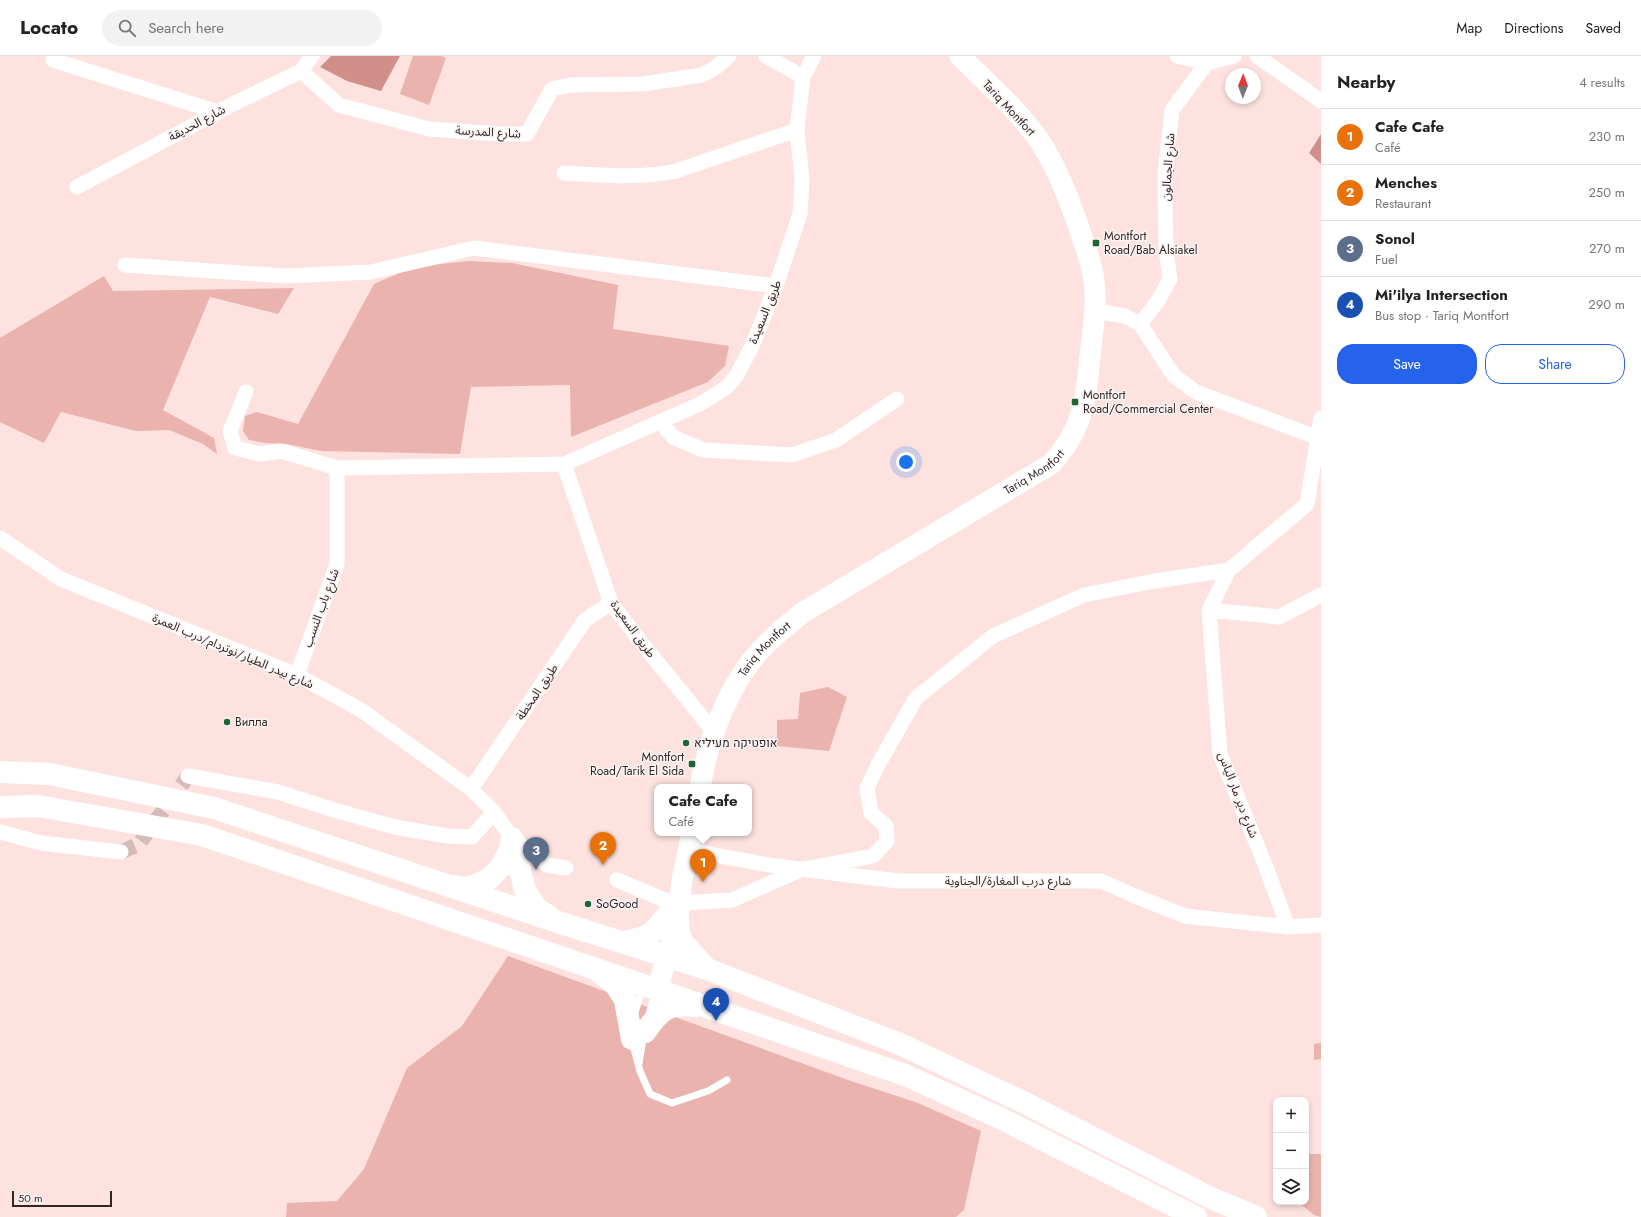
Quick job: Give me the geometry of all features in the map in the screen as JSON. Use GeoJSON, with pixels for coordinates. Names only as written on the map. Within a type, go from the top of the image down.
{"type":"FeatureCollection","features":[{"type":"Feature","properties":{"kind":"highway"},"geometry":{"type":"LineString","coordinates":[[0,772],[50,774],[214,808],[564,924],[707,969],[900,1044],[1023,1102],[1211,1198],[1256,1217]]}},
{"type":"Feature","properties":{"kind":"highway"},"geometry":{"type":"LineString","coordinates":[[0,807],[38,806],[202,835],[650,987],[905,1075],[998,1117],[1196,1217]]}},
{"type":"Feature","properties":{"kind":"highway"},"geometry":{"type":"LineString","coordinates":[[447,885],[468,888],[490,879],[504,862],[510,850],[512,838]]}},
{"type":"Feature","properties":{"kind":"highway"},"geometry":{"type":"LineString","coordinates":[[512,838],[525,890],[537,909],[564,924]]}},
{"type":"Feature","properties":{"kind":"highway"},"geometry":{"type":"LineString","coordinates":[[623,942],[642,939],[651,934],[675,910]]}},
{"type":"Feature","properties":{"kind":"highway"},"geometry":{"type":"LineString","coordinates":[[675,910],[679,933],[683,943],[707,969]]}},
{"type":"Feature","properties":{"kind":"highway"},"geometry":{"type":"LineString","coordinates":[[591,967],[615,984],[625,1000],[638,1035],[657,1014],[674,1006],[703,1006]]}},
{"type":"Feature","properties":{"kind":"main road","name":"Tariq Montfort"},"geometry":{"type":"LineString","coordinates":[[701,784],[705,758],[714,732],[732,691],[753,659],[773,638],[802,613],[1051,464],[1063,451],[1076,429],[1087,395],[1095,311],[1093,274],[1072,205],[1053,163],[1024,121],[960,56]]}},
{"type":"Feature","properties":{"kind":"main road"},"geometry":{"type":"LineString","coordinates":[[650,987],[675,910],[690,841]]}},
{"type":"Feature","properties":{"kind":"street","name":"شارع الحديقة"},"geometry":{"type":"LineString","coordinates":[[77,187],[218,112],[301,71],[312,56]]}},
{"type":"Feature","properties":{"kind":"street","name":"شارع المدرسة"},"geometry":{"type":"LineString","coordinates":[[301,71],[339,105],[429,129],[500,134],[527,134],[552,89],[570,84],[643,84],[702,75],[715,68],[730,56]]}},
{"type":"Feature","properties":{"kind":"street"},"geometry":{"type":"LineString","coordinates":[[766,56],[804,77]]}},
{"type":"Feature","properties":{"kind":"street","name":"طريق السعيدة"},"geometry":{"type":"LineString","coordinates":[[246,392],[230,431],[235,448],[260,454],[281,451],[337,468],[564,464],[700,404],[727,387],[737,375],[752,346],[776,286],[800,214],[802,179],[797,130],[804,77],[814,56]]}},
{"type":"Feature","properties":{"kind":"street"},"geometry":{"type":"LineString","coordinates":[[1177,56],[1207,63],[1234,56]]}},
{"type":"Feature","properties":{"kind":"street"},"geometry":{"type":"LineString","coordinates":[[1257,56],[1321,101]]}},
{"type":"Feature","properties":{"kind":"street"},"geometry":{"type":"LineString","coordinates":[[53,60],[218,112]]}},
{"type":"Feature","properties":{"kind":"street","name":"شارع الجمالون"},"geometry":{"type":"LineString","coordinates":[[1140,324],[1158,301],[1170,279],[1166,250],[1165,174],[1172,110],[1207,63]]}},
{"type":"Feature","properties":{"kind":"street"},"geometry":{"type":"LineString","coordinates":[[564,173],[640,176],[659,175],[676,171],[797,130]]}},
{"type":"Feature","properties":{"kind":"street"},"geometry":{"type":"LineString","coordinates":[[126,265],[286,276],[371,272],[474,248],[776,286]]}},
{"type":"Feature","properties":{"kind":"street"},"geometry":{"type":"LineString","coordinates":[[1095,311],[1125,316],[1140,324],[1174,376],[1196,392],[1320,439]]}},
{"type":"Feature","properties":{"kind":"street"},"geometry":{"type":"LineString","coordinates":[[660,422],[673,437],[703,450],[792,455],[836,440],[897,399]]}},
{"type":"Feature","properties":{"kind":"street"},"geometry":{"type":"LineString","coordinates":[[1321,418],[1320,439],[1307,504],[1229,570],[1209,610],[1279,617],[1321,595]]}},
{"type":"Feature","properties":{"kind":"street","name":"طريق السعيدة"},"geometry":{"type":"LineString","coordinates":[[564,464],[611,603],[714,732]]}},
{"type":"Feature","properties":{"kind":"street","name":"شارع باب النسب"},"geometry":{"type":"LineString","coordinates":[[297,675],[337,564],[337,468]]}},
{"type":"Feature","properties":{"kind":"street","name":"شارع بيدر الطيار/نوتردام/درب العمرة"},"geometry":{"type":"LineString","coordinates":[[0,538],[61,579],[297,675],[360,710],[471,789],[494,812],[512,838],[547,865],[566,868]]}},
{"type":"Feature","properties":{"kind":"street"},"geometry":{"type":"LineString","coordinates":[[616,880],[675,910],[732,900],[803,869],[873,856],[887,841],[886,826],[871,813],[867,788],[879,763],[916,698],[993,636],[1084,595],[1149,582],[1229,570]]}},
{"type":"Feature","properties":{"kind":"street","name":"طريق المخطة"},"geometry":{"type":"LineString","coordinates":[[471,789],[586,620],[611,603]]}},
{"type":"Feature","properties":{"kind":"street","name":"شارع دير مار الياس"},"geometry":{"type":"LineString","coordinates":[[1209,610],[1220,754],[1266,866],[1288,927]]}},
{"type":"Feature","properties":{"kind":"street"},"geometry":{"type":"LineString","coordinates":[[188,776],[278,792],[395,827],[447,836],[472,837],[494,812]]}},
{"type":"Feature","properties":{"kind":"street"},"geometry":{"type":"LineString","coordinates":[[0,832],[41,843],[121,852]]}},
{"type":"Feature","properties":{"kind":"street","name":"شارع درب المغارة/الجناوية"},"geometry":{"type":"LineString","coordinates":[[690,841],[768,865],[898,881],[1101,881],[1185,916],[1288,927],[1321,925]]}},
{"type":"Feature","properties":{"kind":"lane"},"geometry":{"type":"LineString","coordinates":[[650,987],[638,1035],[639,1068],[650,1094],[672,1103],[708,1091],[727,1080]]}},
{"type":"Feature","properties":{"kind":"lane"},"geometry":{"type":"LineString","coordinates":[[639,1068],[638,1035],[633,1022],[650,987]]}},
{"type":"Feature","properties":{"kind":"shaded area"},"geometry":{"type":"Polygon","coordinates":[[[331,56],[400,56],[381,91],[347,81],[320,67],[331,56]]]}},
{"type":"Feature","properties":{"kind":"shaded area"},"geometry":{"type":"Polygon","coordinates":[[[413,56],[442,56],[446,58],[429,105],[400,94],[413,56]]]}},
{"type":"Feature","properties":{"kind":"shaded area"},"geometry":{"type":"Polygon","coordinates":[[[1321,134],[1321,164],[1309,153],[1321,134]]]}},
{"type":"Feature","properties":{"kind":"shaded area"},"geometry":{"type":"Polygon","coordinates":[[[469,261],[512,263],[618,285],[613,329],[729,346],[725,366],[708,382],[571,437],[570,385],[471,387],[460,454],[321,451],[287,444],[266,443],[249,440],[243,431],[245,416],[257,412],[298,424],[374,284],[413,267],[469,261]]]}},
{"type":"Feature","properties":{"kind":"shaded area"},"geometry":{"type":"Polygon","coordinates":[[[104,276],[113,291],[294,288],[278,314],[210,297],[163,410],[214,438],[217,454],[203,444],[169,430],[136,431],[61,412],[44,443],[0,422],[0,338],[104,276]]]}},
{"type":"Feature","properties":{"kind":"shaded area"},"geometry":{"type":"Polygon","coordinates":[[[828,687],[847,697],[829,751],[777,746],[777,720],[798,719],[800,693],[828,687]]]}},
{"type":"Feature","properties":{"kind":"shaded area"},"geometry":{"type":"Polygon","coordinates":[[[508,956],[848,1080],[918,1103],[981,1131],[964,1210],[956,1217],[286,1217],[287,1203],[337,1201],[364,1169],[407,1068],[462,1026],[508,956]]]}},
{"type":"Feature","properties":{"kind":"shaded area"},"geometry":{"type":"Polygon","coordinates":[[[1321,1043],[1321,1059],[1314,1060],[1314,1044],[1321,1043]]]}},
{"type":"Feature","properties":{"kind":"shaded area"},"geometry":{"type":"Polygon","coordinates":[[[1309,1154],[1321,1154],[1321,1217],[1314,1215],[1302,1205],[1309,1205],[1309,1154]]]}},
{"type":"Feature","properties":{"kind":"tunnel"},"geometry":{"type":"LineString","coordinates":[[121,852],[139,844],[188,776]]}},
{"type":"Feature","properties":{"kind":"place","name":"Montfort Road/Bab Alsiakel"},"geometry":{"type":"Point","coordinates":[1096,243]}},
{"type":"Feature","properties":{"kind":"place","name":"Montfort Road/Commercial Center"},"geometry":{"type":"Point","coordinates":[1075,402]}},
{"type":"Feature","properties":{"kind":"place","name":"Вилла"},"geometry":{"type":"Point","coordinates":[227,722]}},
{"type":"Feature","properties":{"kind":"place","name":"אופטיקה מעיליא"},"geometry":{"type":"Point","coordinates":[686,743]}},
{"type":"Feature","properties":{"kind":"place","name":"Montfort Road/Tarik El Sida"},"geometry":{"type":"Point","coordinates":[692,764]}},
{"type":"Feature","properties":{"kind":"place","name":"Menches"},"geometry":{"type":"Point","coordinates":[603,865]}},
{"type":"Feature","properties":{"kind":"place","name":"Sonol"},"geometry":{"type":"Point","coordinates":[536,870]}},
{"type":"Feature","properties":{"kind":"place","name":"Cafe Cafe"},"geometry":{"type":"Point","coordinates":[703,882]}},
{"type":"Feature","properties":{"kind":"place","name":"SoGood"},"geometry":{"type":"Point","coordinates":[588,904]}},
{"type":"Feature","properties":{"kind":"place","name":"Mi'ilya Intersection"},"geometry":{"type":"Point","coordinates":[716,1021]}}]}
